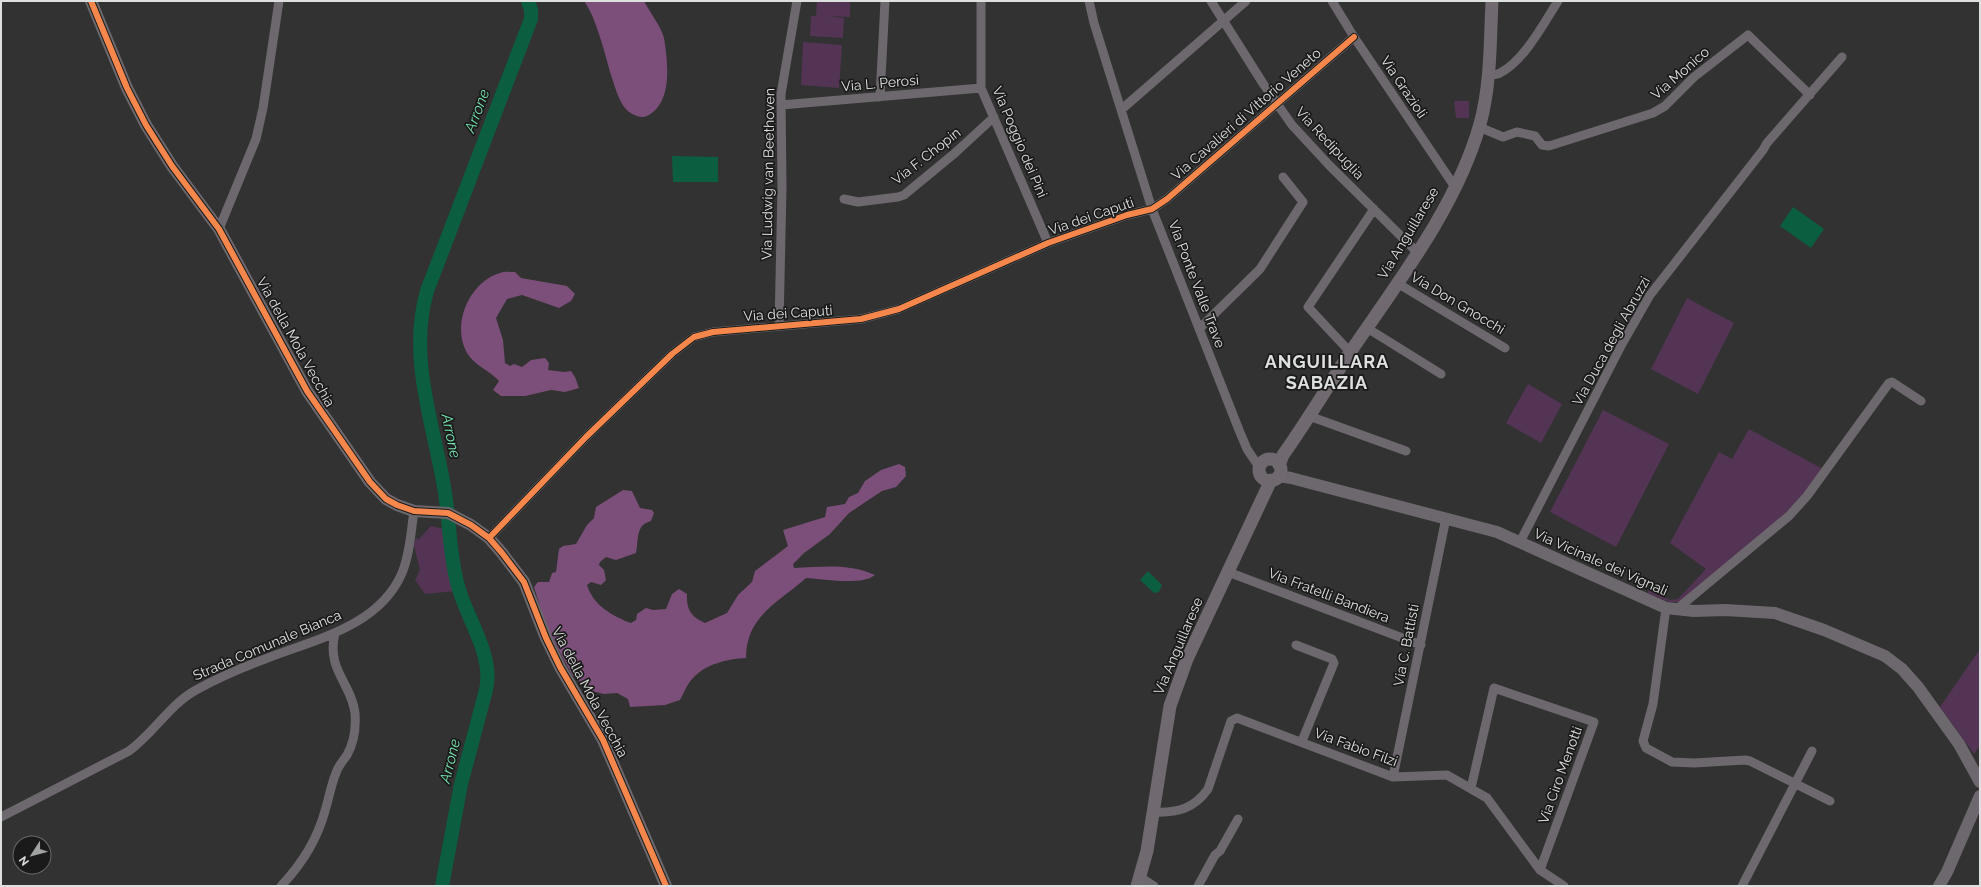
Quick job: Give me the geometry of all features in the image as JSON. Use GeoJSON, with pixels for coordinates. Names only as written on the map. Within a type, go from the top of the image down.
{"type":"FeatureCollection","features":[{"type":"Feature","properties":{"kind":"main road","name":"Via Anguillarese"},"geometry":{"type":"LineString","coordinates":[[1139,882],[1154,812],[1170,706],[1187,659],[1263,498],[1270,467],[1309,416],[1397,283],[1455,187],[1479,127],[1488,75],[1492,1]]}},
{"type":"Feature","properties":{"kind":"street","name":"Via della Mola Vecchia"},"geometry":{"type":"LineString","coordinates":[[91,1],[127,88],[146,126],[172,166],[219,229],[307,391],[325,419],[377,491],[386,499],[397,505],[414,511],[448,513],[471,525],[488,538],[502,553],[524,582],[549,644],[603,740],[666,886]]}},
{"type":"Feature","properties":{"kind":"street"},"geometry":{"type":"LineString","coordinates":[[219,229],[256,140],[263,108],[278,1]]}},
{"type":"Feature","properties":{"kind":"street","name":"Via Ludwig van Beethoven"},"geometry":{"type":"LineString","coordinates":[[779,325],[782,188],[781,94],[798,1]]}},
{"type":"Feature","properties":{"kind":"street"},"geometry":{"type":"LineString","coordinates":[[880,98],[885,1]]}},
{"type":"Feature","properties":{"kind":"street","name":"Via Poggio dei Pini"},"geometry":{"type":"LineString","coordinates":[[981,1],[981,88],[1048,243]]}},
{"type":"Feature","properties":{"kind":"street","name":"Via Ponte Valle Trave"},"geometry":{"type":"LineString","coordinates":[[1089,1],[1094,23],[1152,208],[1239,430],[1270,467]]}},
{"type":"Feature","properties":{"kind":"street","name":"Via Redipuglia"},"geometry":{"type":"LineString","coordinates":[[1211,1],[1292,125],[1417,252]]}},
{"type":"Feature","properties":{"kind":"street"},"geometry":{"type":"LineString","coordinates":[[1122,110],[1246,1]]}},
{"type":"Feature","properties":{"kind":"street","name":"Via Grazioli"},"geometry":{"type":"LineString","coordinates":[[1332,1],[1354,37],[1455,187]]}},
{"type":"Feature","properties":{"kind":"street"},"geometry":{"type":"LineString","coordinates":[[1488,75],[1499,74],[1510,66],[1527,48],[1558,1]]}},
{"type":"Feature","properties":{"kind":"street","name":"Via Monico"},"geometry":{"type":"LineString","coordinates":[[1479,127],[1503,137],[1517,132],[1535,136],[1542,145],[1549,146],[1653,113],[1665,106],[1694,77],[1748,35],[1810,95]]}},
{"type":"Feature","properties":{"kind":"street","name":"Via Cavalieri di Vittorio Veneto"},"geometry":{"type":"LineString","coordinates":[[1152,208],[1167,199],[1276,102],[1354,37]]}},
{"type":"Feature","properties":{"kind":"street","name":"Via Duca degli Abruzzi"},"geometry":{"type":"LineString","coordinates":[[1520,542],[1619,350],[1650,295],[1767,143],[1842,58]]}},
{"type":"Feature","properties":{"kind":"street","name":"Via L. Perosi"},"geometry":{"type":"LineString","coordinates":[[781,105],[880,98],[981,88]]}},
{"type":"Feature","properties":{"kind":"street","name":"Via F. Chopin"},"geometry":{"type":"LineString","coordinates":[[844,199],[858,202],[904,195],[956,153],[994,117]]}},
{"type":"Feature","properties":{"kind":"street"},"geometry":{"type":"LineString","coordinates":[[1200,329],[1260,269],[1304,202],[1283,177]]}},
{"type":"Feature","properties":{"kind":"street","name":"Via dei Caputi"},"geometry":{"type":"LineString","coordinates":[[488,538],[586,437],[672,354],[694,337],[713,332],[861,319],[899,309],[1048,243],[1127,215],[1152,208]]}},
{"type":"Feature","properties":{"kind":"street"},"geometry":{"type":"LineString","coordinates":[[1350,352],[1308,307],[1374,209]]}},
{"type":"Feature","properties":{"kind":"street","name":"Via Don Gnocchi"},"geometry":{"type":"LineString","coordinates":[[1397,283],[1504,348]]}},
{"type":"Feature","properties":{"kind":"street"},"geometry":{"type":"LineString","coordinates":[[1367,328],[1441,374]]}},
{"type":"Feature","properties":{"kind":"street"},"geometry":{"type":"LineString","coordinates":[[1830,801],[1796,783],[1745,760],[1694,763],[1672,762],[1646,748],[1644,741],[1653,704],[1671,608],[1789,516],[1820,478],[1889,383],[1892,382],[1921,401]]}},
{"type":"Feature","properties":{"kind":"street"},"geometry":{"type":"LineString","coordinates":[[1309,416],[1406,451]]}},
{"type":"Feature","properties":{"kind":"street","name":"Via Vicinale dei Vignali"},"geometry":{"type":"LineString","coordinates":[[1270,467],[1291,478],[1497,532],[1671,608],[1775,613],[1830,632],[1885,656],[1902,669],[1918,687],[1959,744],[1980,782]]}},
{"type":"Feature","properties":{"kind":"street","name":"Strada Comunale Bianca"},"geometry":{"type":"LineString","coordinates":[[1,817],[129,751],[172,708],[192,693],[253,663],[335,633],[369,612],[394,587],[404,566],[414,511]]}},
{"type":"Feature","properties":{"kind":"street","name":"Via C. Battisti"},"geometry":{"type":"LineString","coordinates":[[1393,777],[1446,518]]}},
{"type":"Feature","properties":{"kind":"street","name":"Via Fratelli Bandiera"},"geometry":{"type":"LineString","coordinates":[[1228,572],[1421,645]]}},
{"type":"Feature","properties":{"kind":"street"},"geometry":{"type":"LineString","coordinates":[[281,886],[311,848],[323,820],[335,774],[348,752],[353,738],[355,722],[353,706],[341,681],[333,655],[332,644],[335,633]]}},
{"type":"Feature","properties":{"kind":"street"},"geometry":{"type":"LineString","coordinates":[[1296,644],[1332,659],[1334,663],[1302,741]]}},
{"type":"Feature","properties":{"kind":"street","name":"Via Ciro Menotti"},"geometry":{"type":"LineString","coordinates":[[1471,788],[1493,689],[1495,688],[1594,722],[1540,870]]}},
{"type":"Feature","properties":{"kind":"street","name":"Via Fabio Filzi"},"geometry":{"type":"LineString","coordinates":[[1154,812],[1183,810],[1194,805],[1202,798],[1208,789],[1231,721],[1237,718],[1302,741],[1393,777],[1447,775],[1487,798],[1498,810],[1540,870],[1564,886]]}},
{"type":"Feature","properties":{"kind":"street"},"geometry":{"type":"LineString","coordinates":[[1742,886],[1812,751]]}},
{"type":"Feature","properties":{"kind":"street"},"geometry":{"type":"LineString","coordinates":[[1939,886],[1947,872],[1980,796]]}},
{"type":"Feature","properties":{"kind":"street"},"geometry":{"type":"LineString","coordinates":[[1198,886],[1214,855],[1220,851],[1238,819]]}},
{"type":"Feature","properties":{"kind":"street"},"geometry":{"type":"LineString","coordinates":[[1139,882],[1154,886]]}},
{"type":"Feature","properties":{"kind":"shaded area"},"geometry":{"type":"Polygon","coordinates":[[[584,1],[644,1],[663,34],[667,59],[667,82],[661,102],[655,110],[647,116],[641,117],[632,114],[620,101],[596,26],[584,1]]]}},
{"type":"Feature","properties":{"kind":"shaded area"},"geometry":{"type":"Polygon","coordinates":[[[817,1],[850,1],[850,17],[827,16],[844,18],[843,38],[810,36],[811,16],[816,16],[817,1]]]}},
{"type":"Feature","properties":{"kind":"shaded area"},"geometry":{"type":"Polygon","coordinates":[[[803,42],[842,45],[839,88],[801,85],[803,42]]]}},
{"type":"Feature","properties":{"kind":"shaded area"},"geometry":{"type":"Polygon","coordinates":[[[1454,101],[1469,101],[1469,118],[1456,118],[1454,101]]]}},
{"type":"Feature","properties":{"kind":"shaded area"},"geometry":{"type":"Polygon","coordinates":[[[672,156],[718,157],[718,182],[673,182],[672,156]]]}},
{"type":"Feature","properties":{"kind":"shaded area"},"geometry":{"type":"Polygon","coordinates":[[[1793,207],[1824,229],[1811,248],[1780,226],[1793,207]]]}},
{"type":"Feature","properties":{"kind":"shaded area"},"geometry":{"type":"Polygon","coordinates":[[[502,272],[515,272],[521,278],[567,286],[575,294],[571,301],[559,308],[522,295],[507,299],[496,318],[503,340],[505,363],[510,366],[514,364],[522,367],[531,360],[545,358],[549,363],[548,370],[564,372],[571,371],[579,388],[565,392],[551,390],[525,396],[501,396],[493,390],[499,381],[478,365],[467,353],[461,330],[462,318],[472,295],[480,285],[489,278],[502,272]]]}},
{"type":"Feature","properties":{"kind":"shaded area"},"geometry":{"type":"Polygon","coordinates":[[[1687,298],[1734,323],[1698,394],[1651,369],[1687,298]]]}},
{"type":"Feature","properties":{"kind":"shaded area"},"geometry":{"type":"Polygon","coordinates":[[[1528,384],[1562,404],[1541,443],[1506,423],[1528,384]]]}},
{"type":"Feature","properties":{"kind":"shaded area"},"geometry":{"type":"Polygon","coordinates":[[[1603,410],[1669,444],[1616,547],[1550,512],[1603,410]]]}},
{"type":"Feature","properties":{"kind":"shaded area"},"geometry":{"type":"Polygon","coordinates":[[[1749,429],[1823,469],[1784,517],[1682,602],[1669,602],[1648,593],[1648,590],[1670,600],[1678,599],[1706,569],[1670,543],[1719,452],[1732,459],[1749,429]]]}},
{"type":"Feature","properties":{"kind":"shaded area"},"geometry":{"type":"Polygon","coordinates":[[[899,464],[905,467],[906,476],[896,487],[882,491],[849,513],[830,534],[804,553],[793,564],[794,568],[845,567],[865,571],[875,575],[869,578],[852,581],[806,578],[775,603],[758,621],[751,631],[747,644],[746,658],[724,661],[704,669],[691,680],[680,700],[665,705],[630,707],[628,699],[617,693],[604,694],[592,691],[572,675],[546,626],[534,587],[538,582],[549,582],[552,573],[556,572],[559,549],[563,546],[576,544],[587,525],[594,518],[596,507],[623,490],[632,491],[640,508],[652,510],[654,513],[651,521],[646,523],[640,529],[636,553],[616,560],[606,557],[600,562],[599,565],[604,570],[606,580],[601,585],[591,582],[587,585],[590,592],[599,604],[610,613],[631,623],[636,620],[637,614],[646,608],[653,610],[666,609],[672,594],[679,589],[687,594],[687,604],[690,612],[700,621],[705,623],[727,613],[738,595],[752,582],[755,571],[788,546],[783,530],[825,517],[827,507],[845,504],[849,497],[858,493],[865,481],[881,470],[899,464]]]}},
{"type":"Feature","properties":{"kind":"shaded area"},"geometry":{"type":"Polygon","coordinates":[[[431,526],[444,529],[456,591],[425,594],[415,580],[420,570],[414,546],[416,537],[418,540],[431,526]]]}},
{"type":"Feature","properties":{"kind":"shaded area"},"geometry":{"type":"Polygon","coordinates":[[[1148,571],[1162,585],[1159,592],[1154,593],[1140,580],[1148,571]]]}},
{"type":"Feature","properties":{"kind":"shaded area"},"geometry":{"type":"Polygon","coordinates":[[[1980,649],[1980,746],[1974,754],[1940,707],[1980,649]]]}},
{"type":"Feature","properties":{"kind":"waterway","name":"Arrone"},"geometry":{"type":"LineString","coordinates":[[442,886],[461,784],[486,690],[487,677],[483,650],[462,599],[455,574],[444,487],[424,389],[420,340],[422,316],[427,291],[531,19],[531,10],[528,1]]}},
{"type":"Feature","properties":{"kind":"cycle path"},"geometry":{"type":"LineString","coordinates":[[91,1],[127,88],[146,125],[172,166],[219,229],[307,391],[370,482],[386,499],[397,505],[414,511],[448,513],[471,525],[489,538],[524,582],[546,638],[560,667],[603,740],[666,886]]}},
{"type":"Feature","properties":{"kind":"cycle path"},"geometry":{"type":"LineString","coordinates":[[489,538],[586,437],[672,354],[694,337],[713,332],[861,319],[899,309],[1048,243],[1127,215],[1152,209],[1167,199],[1354,37]]}},
{"type":"Feature","properties":{"kind":"district","name":"ANGUILLARA SABAZIA"},"geometry":{"type":"Point","coordinates":[1327,372]}}]}
